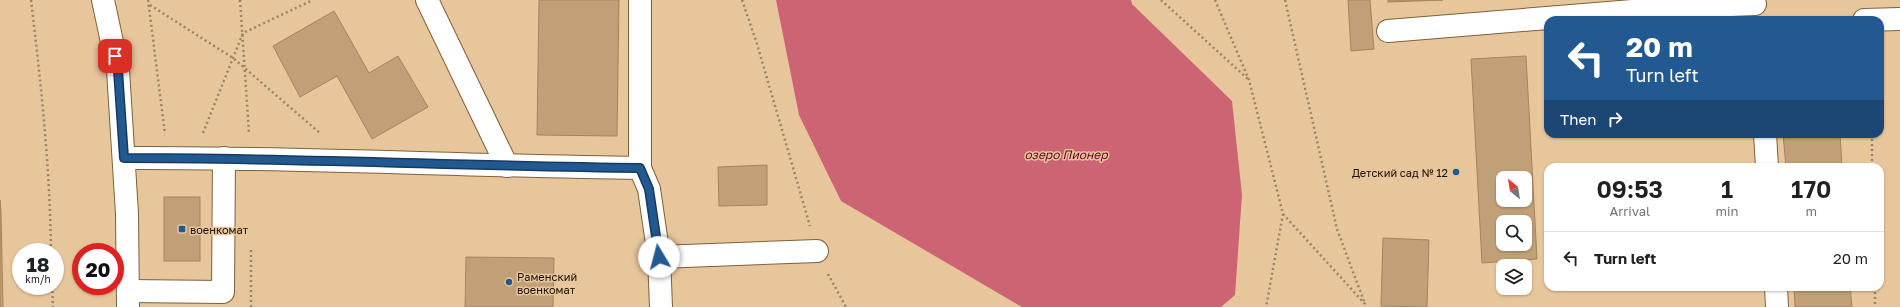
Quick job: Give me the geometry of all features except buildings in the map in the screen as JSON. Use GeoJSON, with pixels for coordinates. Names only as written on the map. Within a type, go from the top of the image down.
{"type":"FeatureCollection","features":[{"type":"Feature","properties":{"kind":"main road"},"geometry":{"type":"LineString","coordinates":[[103,0],[118,70],[127,214],[128,299],[223,300],[224,158]]}},
{"type":"Feature","properties":{"kind":"main road"},"geometry":{"type":"LineString","coordinates":[[426,0],[507,166]]}},
{"type":"Feature","properties":{"kind":"main road"},"geometry":{"type":"LineString","coordinates":[[640,0],[640,168],[649,189],[659,257],[661,307]]}},
{"type":"Feature","properties":{"kind":"main road"},"geometry":{"type":"LineString","coordinates":[[1570,16],[1680,7],[1755,8]]}},
{"type":"Feature","properties":{"kind":"main road"},"geometry":{"type":"LineString","coordinates":[[1388,31],[1544,18]]}},
{"type":"Feature","properties":{"kind":"main road"},"geometry":{"type":"LineString","coordinates":[[1884,19],[1900,19]]}},
{"type":"Feature","properties":{"kind":"main road"},"geometry":{"type":"LineString","coordinates":[[1765,138],[1767,163]]}},
{"type":"Feature","properties":{"kind":"main road"},"geometry":{"type":"LineString","coordinates":[[124,158],[250,158],[507,166],[640,168]]}},
{"type":"Feature","properties":{"kind":"main road"},"geometry":{"type":"LineString","coordinates":[[659,257],[817,251]]}},
{"type":"Feature","properties":{"kind":"main road"},"geometry":{"type":"LineString","coordinates":[[1776,291],[1777,307]]}},
{"type":"Feature","properties":{"kind":"path"},"geometry":{"type":"LineString","coordinates":[[31,0],[43,105],[50,194],[51,243]]}},
{"type":"Feature","properties":{"kind":"path"},"geometry":{"type":"LineString","coordinates":[[148,0],[166,141]]}},
{"type":"Feature","properties":{"kind":"path"},"geometry":{"type":"LineString","coordinates":[[240,0],[250,158]]}},
{"type":"Feature","properties":{"kind":"path"},"geometry":{"type":"LineString","coordinates":[[202,134],[243,33],[313,0]]}},
{"type":"Feature","properties":{"kind":"path"},"geometry":{"type":"LineString","coordinates":[[742,0],[757,44],[817,251],[846,307]]}},
{"type":"Feature","properties":{"kind":"path"},"geometry":{"type":"LineString","coordinates":[[1161,0],[1248,80]]}},
{"type":"Feature","properties":{"kind":"path"},"geometry":{"type":"LineString","coordinates":[[1215,0],[1248,80],[1283,214],[1266,307]]}},
{"type":"Feature","properties":{"kind":"path"},"geometry":{"type":"LineString","coordinates":[[1284,0],[1337,229],[1365,305]]}},
{"type":"Feature","properties":{"kind":"path"},"geometry":{"type":"LineString","coordinates":[[149,5],[233,58],[322,135]]}},
{"type":"Feature","properties":{"kind":"path"},"geometry":{"type":"LineString","coordinates":[[1872,138],[1872,163]]}},
{"type":"Feature","properties":{"kind":"path"},"geometry":{"type":"LineString","coordinates":[[1283,214],[1365,305]]}},
{"type":"Feature","properties":{"kind":"path"},"geometry":{"type":"LineString","coordinates":[[1875,291],[1875,307]]}},
{"type":"Feature","properties":{"kind":"path"},"geometry":{"type":"LineString","coordinates":[[52,295],[52,307]]}},
{"type":"Feature","properties":{"kind":"water","name":"озеро Пионер"},"geometry":{"type":"Polygon","coordinates":[[[776,0],[1131,0],[1132,4],[1232,101],[1242,195],[1235,295],[1221,307],[1022,307],[841,201],[799,115],[776,0]]]}},
{"type":"Feature","properties":{"kind":"place","name":"Детский сад № 12"},"geometry":{"type":"Point","coordinates":[1456,172]}},
{"type":"Feature","properties":{"kind":"place","name":"военкомат"},"geometry":{"type":"Point","coordinates":[182,229]}},
{"type":"Feature","properties":{"kind":"place","name":"Раменский военкомат"},"geometry":{"type":"Point","coordinates":[509,282]}},
{"type":"Feature","properties":{"kind":"route"},"geometry":{"type":"LineString","coordinates":[[115,56],[118,70],[124,158],[224,158],[640,168],[649,189],[659,257]]}}]}
